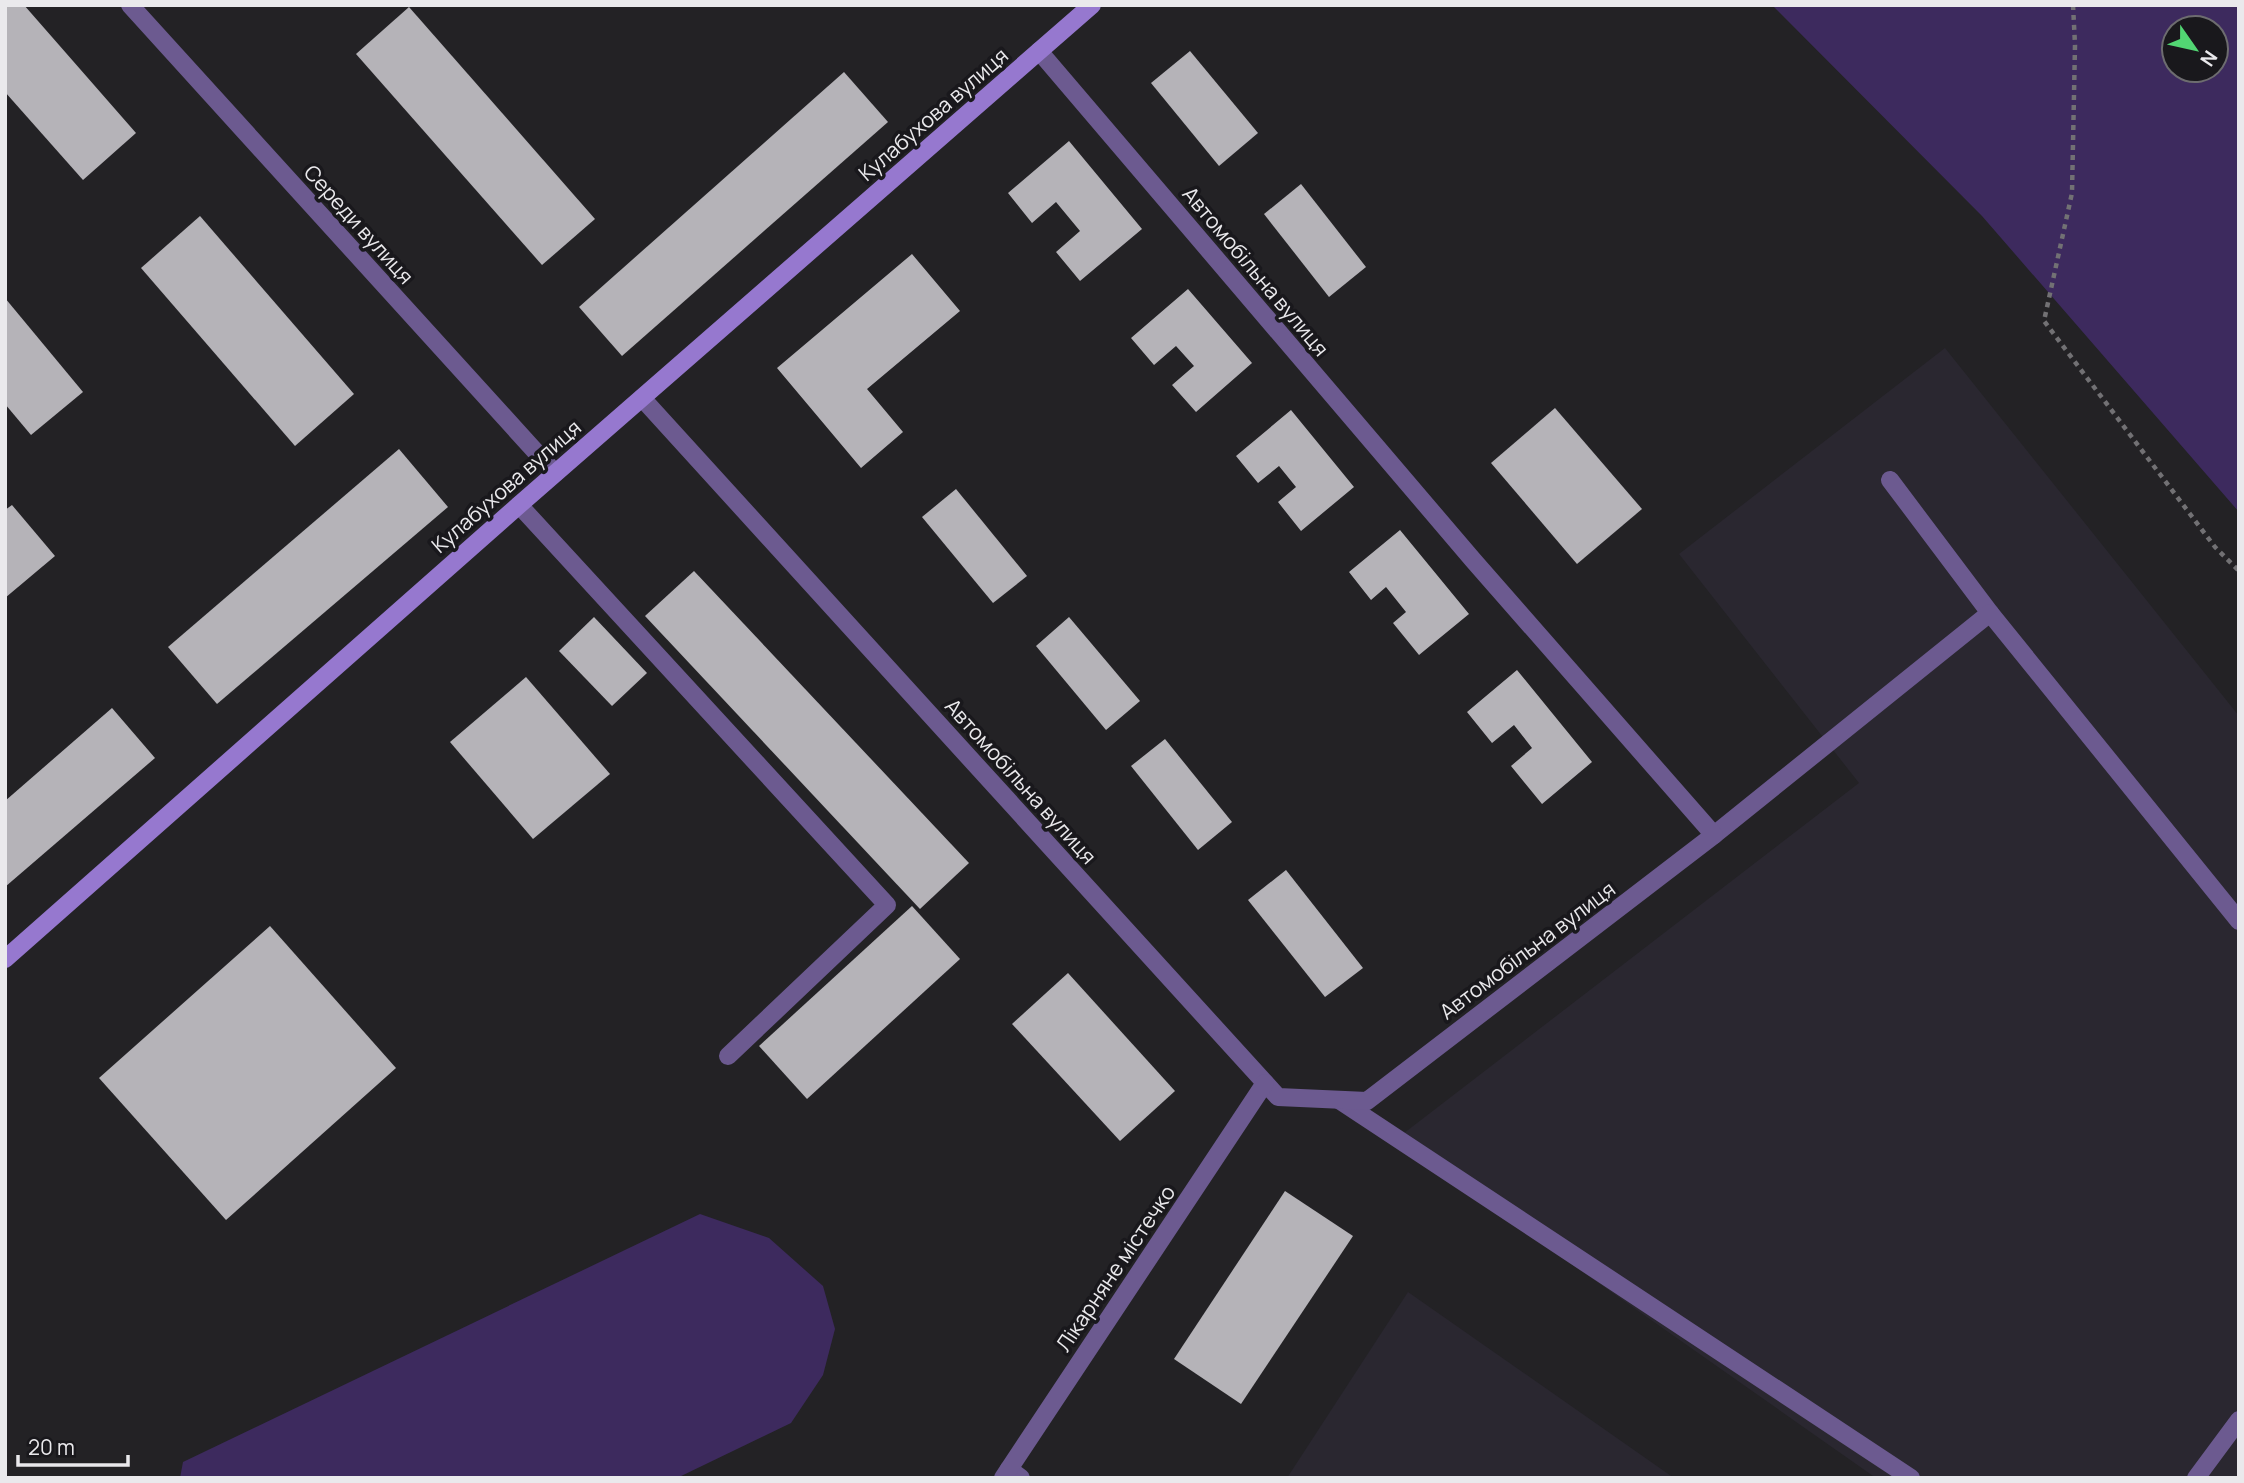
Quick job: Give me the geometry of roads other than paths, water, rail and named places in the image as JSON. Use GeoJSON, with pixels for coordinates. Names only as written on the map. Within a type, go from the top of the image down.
{"type":"FeatureCollection","features":[{"type":"Feature","properties":{"kind":"street","name":"Середи вулиця"},"geometry":{"type":"LineString","coordinates":[[130,5],[555,473]]}},
{"type":"Feature","properties":{"kind":"street","name":"Кулабухова вулиця"},"geometry":{"type":"LineString","coordinates":[[5,959],[555,473],[1092,5]]}},
{"type":"Feature","properties":{"kind":"street","name":"Автомобільна вулиця"},"geometry":{"type":"LineString","coordinates":[[642,398],[1278,1097],[1367,1101],[1714,835],[1473,560],[1039,51]]}},
{"type":"Feature","properties":{"kind":"street"},"geometry":{"type":"LineString","coordinates":[[1889,480],[1990,614],[2239,921]]}},
{"type":"Feature","properties":{"kind":"street"},"geometry":{"type":"LineString","coordinates":[[519,505],[887,905],[728,1056]]}},
{"type":"Feature","properties":{"kind":"street"},"geometry":{"type":"LineString","coordinates":[[1714,835],[1990,614]]}},
{"type":"Feature","properties":{"kind":"street","name":"Лікарняне містечко"},"geometry":{"type":"LineString","coordinates":[[1011,1475],[1265,1083]]}},
{"type":"Feature","properties":{"kind":"street"},"geometry":{"type":"LineString","coordinates":[[1339,1100],[1911,1478]]}},
{"type":"Feature","properties":{"kind":"street"},"geometry":{"type":"LineString","coordinates":[[2196,1478],[2239,1420]]}}]}
